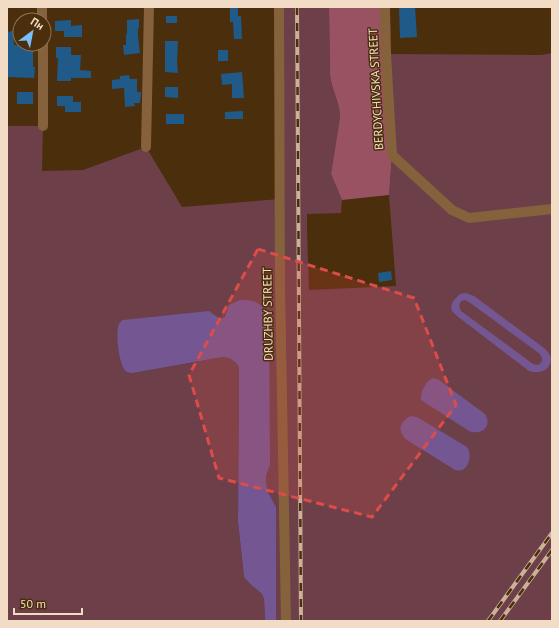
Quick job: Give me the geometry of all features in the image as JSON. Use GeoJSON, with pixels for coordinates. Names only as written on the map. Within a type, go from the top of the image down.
{"type":"FeatureCollection","features":[{"type":"Feature","properties":{"kind":"street"},"geometry":{"type":"LineString","coordinates":[[146,147],[149,7]]}},
{"type":"Feature","properties":{"kind":"street","name":"DRUZHBY STREET"},"geometry":{"type":"LineString","coordinates":[[279,7],[280,286],[286,621]]}},
{"type":"Feature","properties":{"kind":"street","name":"BERDYCHIVSKA STREET"},"geometry":{"type":"LineString","coordinates":[[385,7],[386,54],[392,155],[452,210],[469,218],[552,209]]}},
{"type":"Feature","properties":{"kind":"street"},"geometry":{"type":"LineString","coordinates":[[42,52],[43,126]]}},
{"type":"Feature","properties":{"kind":"highlighted area"},"geometry":{"type":"Polygon","coordinates":[[[258,249],[414,298],[456,405],[372,517],[219,478],[189,375],[258,249]]]}},
{"type":"Feature","properties":{"kind":"shaded area"},"geometry":{"type":"Polygon","coordinates":[[[279,7],[329,7],[330,74],[340,111],[331,174],[342,200],[341,213],[307,214],[309,290],[396,286],[389,195],[392,155],[386,54],[541,55],[552,53],[552,621],[276,621],[276,507],[267,490],[266,476],[270,465],[225,317],[127,373],[223,357],[232,360],[239,367],[238,522],[244,577],[262,594],[264,599],[265,621],[7,621],[7,126],[43,126],[42,171],[83,170],[146,147],[182,207],[280,199],[279,7]]]}},
{"type":"Feature","properties":{"kind":"shaded area"},"geometry":{"type":"Polygon","coordinates":[[[329,7],[385,7],[392,155],[389,195],[342,200],[331,174],[340,111],[330,74],[329,7]]]}},
{"type":"Feature","properties":{"kind":"shaded area"},"geometry":{"type":"Polygon","coordinates":[[[466,293],[474,296],[544,348],[549,353],[551,358],[548,367],[540,372],[529,371],[457,316],[452,311],[451,307],[453,301],[460,294],[466,293]],[[465,300],[461,301],[461,311],[533,364],[538,365],[541,363],[542,358],[540,354],[465,300]]]}},
{"type":"Feature","properties":{"kind":"shaded area"},"geometry":{"type":"Polygon","coordinates":[[[240,300],[250,300],[258,303],[269,316],[270,465],[266,476],[267,490],[276,507],[276,621],[265,621],[264,599],[262,594],[244,577],[238,522],[239,367],[232,360],[223,357],[129,373],[124,369],[118,350],[118,328],[119,324],[123,320],[209,311],[220,319],[225,317],[229,305],[240,300]]]}},
{"type":"Feature","properties":{"kind":"shaded area"},"geometry":{"type":"Polygon","coordinates":[[[433,378],[439,380],[485,414],[488,422],[487,426],[478,432],[469,431],[421,400],[421,394],[424,387],[433,378]]]}},
{"type":"Feature","properties":{"kind":"shaded area"},"geometry":{"type":"Polygon","coordinates":[[[411,416],[417,417],[467,447],[469,451],[469,459],[466,467],[459,471],[455,470],[407,440],[401,433],[401,426],[407,418],[411,416]]]}},
{"type":"Feature","properties":{"kind":"building"},"geometry":{"type":"Polygon","coordinates":[[[399,7],[415,7],[417,37],[400,38],[399,7]]]}},
{"type":"Feature","properties":{"kind":"building"},"geometry":{"type":"Polygon","coordinates":[[[230,8],[238,8],[238,16],[241,16],[242,39],[234,39],[233,22],[230,22],[230,8]]]}},
{"type":"Feature","properties":{"kind":"building"},"geometry":{"type":"Polygon","coordinates":[[[166,16],[177,16],[177,23],[166,23],[166,16]]]}},
{"type":"Feature","properties":{"kind":"building"},"geometry":{"type":"Polygon","coordinates":[[[139,19],[138,37],[140,53],[124,55],[123,45],[126,45],[127,20],[139,19]]]}},
{"type":"Feature","properties":{"kind":"building"},"geometry":{"type":"Polygon","coordinates":[[[71,20],[71,26],[82,25],[82,37],[64,37],[64,31],[55,31],[55,21],[71,20]]]}},
{"type":"Feature","properties":{"kind":"building"},"geometry":{"type":"Polygon","coordinates":[[[12,31],[12,52],[33,52],[33,67],[35,67],[34,78],[7,77],[7,32],[12,31]]]}},
{"type":"Feature","properties":{"kind":"building"},"geometry":{"type":"Polygon","coordinates":[[[165,41],[178,41],[178,73],[165,72],[165,41]]]}},
{"type":"Feature","properties":{"kind":"building"},"geometry":{"type":"Polygon","coordinates":[[[56,47],[71,47],[71,55],[81,55],[80,70],[91,71],[91,78],[71,78],[71,81],[57,81],[58,58],[56,58],[56,47]]]}},
{"type":"Feature","properties":{"kind":"building"},"geometry":{"type":"Polygon","coordinates":[[[218,50],[228,50],[228,61],[218,61],[218,50]]]}},
{"type":"Feature","properties":{"kind":"building"},"geometry":{"type":"Polygon","coordinates":[[[242,72],[244,98],[232,98],[232,84],[222,85],[221,74],[242,72]]]}},
{"type":"Feature","properties":{"kind":"building"},"geometry":{"type":"Polygon","coordinates":[[[129,75],[130,79],[137,79],[137,92],[141,92],[140,103],[134,103],[135,106],[125,107],[124,88],[112,89],[112,80],[120,79],[120,76],[129,75]]]}},
{"type":"Feature","properties":{"kind":"building"},"geometry":{"type":"Polygon","coordinates":[[[165,87],[178,87],[178,98],[165,97],[165,87]]]}},
{"type":"Feature","properties":{"kind":"building"},"geometry":{"type":"Polygon","coordinates":[[[17,92],[33,92],[33,104],[17,104],[17,92]]]}},
{"type":"Feature","properties":{"kind":"building"},"geometry":{"type":"Polygon","coordinates":[[[57,96],[73,96],[73,102],[81,102],[81,112],[65,112],[65,106],[57,106],[57,96]]]}},
{"type":"Feature","properties":{"kind":"building"},"geometry":{"type":"Polygon","coordinates":[[[243,111],[243,119],[225,119],[225,112],[243,111]]]}},
{"type":"Feature","properties":{"kind":"building"},"geometry":{"type":"Polygon","coordinates":[[[166,114],[184,114],[184,124],[166,124],[166,114]]]}},
{"type":"Feature","properties":{"kind":"building"},"geometry":{"type":"Polygon","coordinates":[[[391,271],[392,280],[379,282],[378,273],[391,271]]]}},
{"type":"Feature","properties":{"kind":"railway"},"geometry":{"type":"LineString","coordinates":[[297,7],[301,621]]}},
{"type":"Feature","properties":{"kind":"railway"},"geometry":{"type":"LineString","coordinates":[[488,621],[552,533]]}},
{"type":"Feature","properties":{"kind":"railway"},"geometry":{"type":"LineString","coordinates":[[500,621],[552,550]]}}]}
